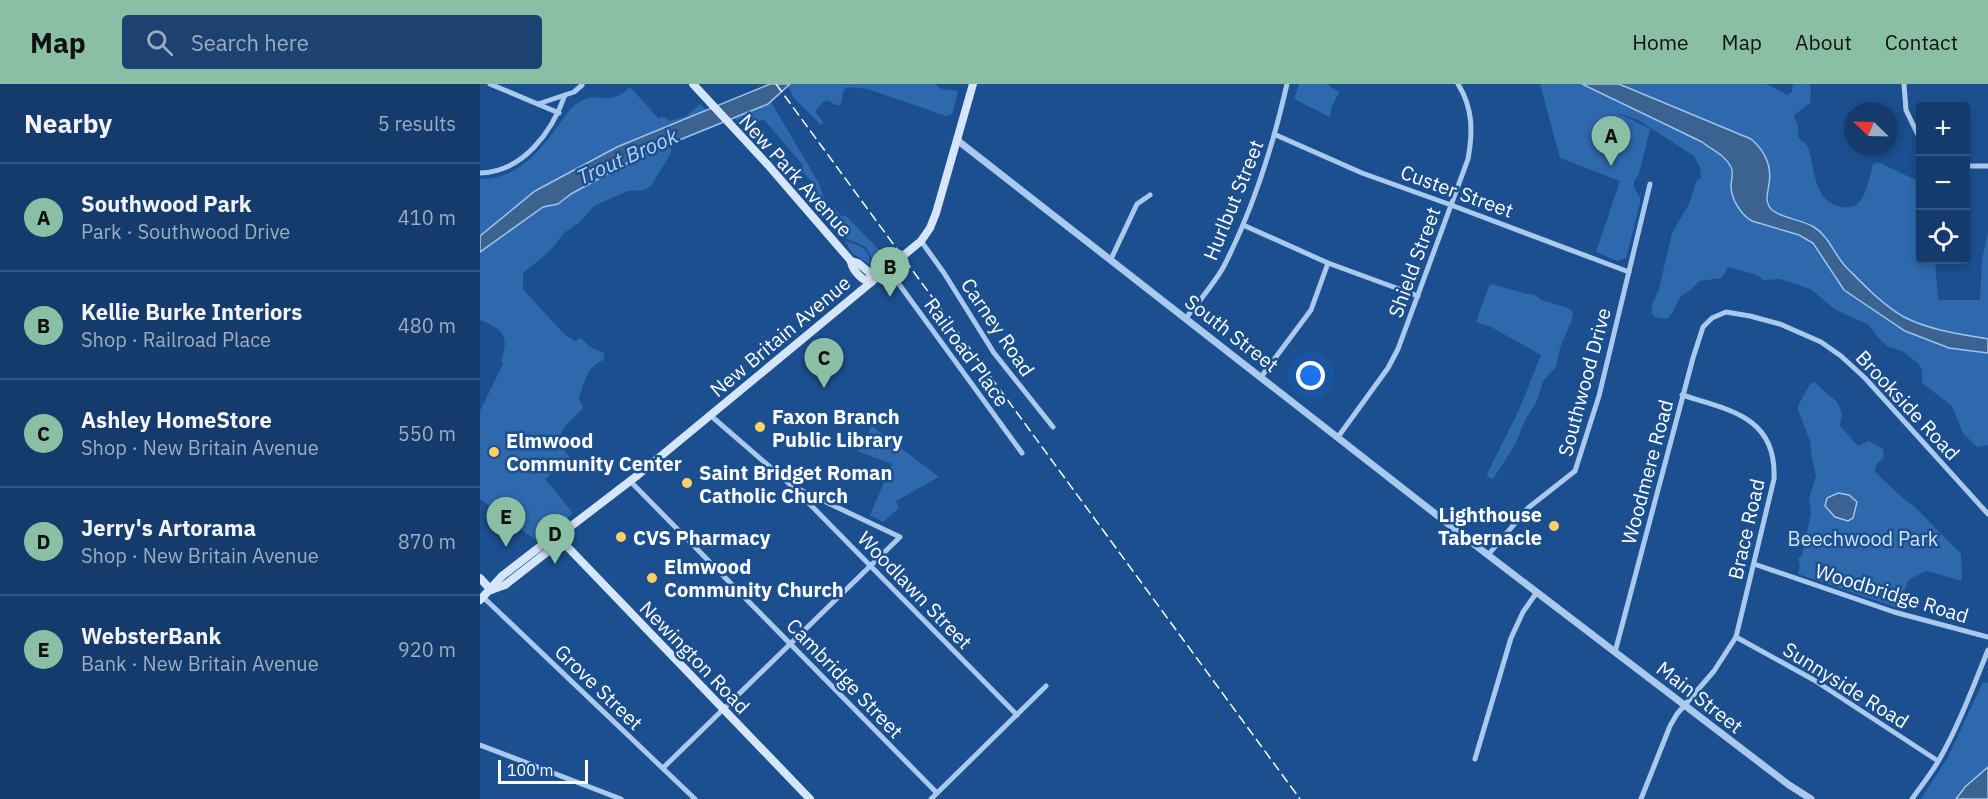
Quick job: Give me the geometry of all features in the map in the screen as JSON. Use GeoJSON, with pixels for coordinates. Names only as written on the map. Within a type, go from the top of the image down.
{"type":"FeatureCollection","features":[{"type":"Feature","properties":{"kind":"main road","name":"New Park Avenue"},"geometry":{"type":"LineString","coordinates":[[693,84],[851,261],[858,263],[870,273],[871,282]]}},
{"type":"Feature","properties":{"kind":"main road","name":"New Britain Avenue"},"geometry":{"type":"LineString","coordinates":[[482,599],[508,572],[546,542],[558,537],[630,480],[921,241],[936,213],[973,84]]}},
{"type":"Feature","properties":{"kind":"main road","name":"Newington Road"},"geometry":{"type":"LineString","coordinates":[[558,537],[810,799]]}},
{"type":"Feature","properties":{"kind":"main road"},"geometry":{"type":"LineString","coordinates":[[480,578],[491,590]]}},
{"type":"Feature","properties":{"kind":"street"},"geometry":{"type":"LineString","coordinates":[[490,84],[559,113]]}},
{"type":"Feature","properties":{"kind":"street","name":"Hurlbut Street"},"geometry":{"type":"LineString","coordinates":[[1186,318],[1221,270],[1243,225],[1276,135],[1287,84]]}},
{"type":"Feature","properties":{"kind":"street","name":"Shield Street"},"geometry":{"type":"LineString","coordinates":[[1338,437],[1388,368],[1398,349],[1468,159],[1472,137],[1471,113],[1458,84]]}},
{"type":"Feature","properties":{"kind":"street"},"geometry":{"type":"LineString","coordinates":[[1904,84],[1906,110],[1916,131]]}},
{"type":"Feature","properties":{"kind":"street"},"geometry":{"type":"LineString","coordinates":[[538,104],[574,92],[582,86]]}},
{"type":"Feature","properties":{"kind":"street"},"geometry":{"type":"LineString","coordinates":[[480,173],[491,173],[511,165],[527,154],[544,137],[559,113],[565,95]]}},
{"type":"Feature","properties":{"kind":"street","name":"Custer Street"},"geometry":{"type":"LineString","coordinates":[[1276,135],[1362,174],[1452,205],[1629,272]]}},
{"type":"Feature","properties":{"kind":"street","name":"South Street"},"geometry":{"type":"LineString","coordinates":[[957,140],[1570,618]]}},
{"type":"Feature","properties":{"kind":"street"},"geometry":{"type":"LineString","coordinates":[[1970,166],[1988,166]]}},
{"type":"Feature","properties":{"kind":"street","name":"Southwood Drive"},"geometry":{"type":"LineString","coordinates":[[1488,555],[1528,508],[1575,471],[1599,396],[1650,184]]}},
{"type":"Feature","properties":{"kind":"street"},"geometry":{"type":"LineString","coordinates":[[1111,259],[1137,204],[1150,195]]}},
{"type":"Feature","properties":{"kind":"street"},"geometry":{"type":"LineString","coordinates":[[1243,225],[1328,263],[1418,296]]}},
{"type":"Feature","properties":{"kind":"street","name":"Carney Road"},"geometry":{"type":"LineString","coordinates":[[921,241],[994,353],[1053,428]]}},
{"type":"Feature","properties":{"kind":"street"},"geometry":{"type":"LineString","coordinates":[[1261,377],[1311,310],[1328,263]]}},
{"type":"Feature","properties":{"kind":"street","name":"Railroad Place"},"geometry":{"type":"LineString","coordinates":[[888,269],[1022,453]]}},
{"type":"Feature","properties":{"kind":"street","name":"Woodmere Road"},"geometry":{"type":"LineString","coordinates":[[1616,652],[1682,395],[1703,327],[1712,318],[1726,312]]}},
{"type":"Feature","properties":{"kind":"street","name":"Brookside Road"},"geometry":{"type":"LineString","coordinates":[[1726,312],[1780,324],[1821,342],[1842,356],[1865,378],[1988,514]]}},
{"type":"Feature","properties":{"kind":"street","name":"Brace Road"},"geometry":{"type":"LineString","coordinates":[[1641,799],[1670,726],[1683,705],[1714,671],[1736,637],[1774,479],[1775,462],[1770,444],[1747,417],[1732,410],[1682,395]]}},
{"type":"Feature","properties":{"kind":"street","name":"Woodlawn Street"},"geometry":{"type":"LineString","coordinates":[[710,415],[792,486],[1017,715]]}},
{"type":"Feature","properties":{"kind":"street","name":"Cambridge Street"},"geometry":{"type":"LineString","coordinates":[[630,480],[937,793]]}},
{"type":"Feature","properties":{"kind":"street","name":"Woodlawn Street"},"geometry":{"type":"LineString","coordinates":[[792,486],[900,537],[870,565]]}},
{"type":"Feature","properties":{"kind":"street","name":"Woodbridge Road"},"geometry":{"type":"LineString","coordinates":[[1754,564],[1894,612],[1988,637]]}},
{"type":"Feature","properties":{"kind":"street"},"geometry":{"type":"LineString","coordinates":[[663,768],[870,565]]}},
{"type":"Feature","properties":{"kind":"street"},"geometry":{"type":"LineString","coordinates":[[1475,759],[1511,638],[1523,612],[1537,592]]}},
{"type":"Feature","properties":{"kind":"street","name":"Grove Street"},"geometry":{"type":"LineString","coordinates":[[482,599],[663,768],[688,797],[695,799]]}},
{"type":"Feature","properties":{"kind":"street","name":"Main Street"},"geometry":{"type":"LineString","coordinates":[[1570,618],[1788,785],[1811,799]]}},
{"type":"Feature","properties":{"kind":"street","name":"Sunnyside Road"},"geometry":{"type":"LineString","coordinates":[[1736,637],[1814,680],[1938,761]]}},
{"type":"Feature","properties":{"kind":"street"},"geometry":{"type":"LineString","coordinates":[[1912,799],[1938,761],[1968,702],[1988,650]]}},
{"type":"Feature","properties":{"kind":"street"},"geometry":{"type":"LineString","coordinates":[[931,799],[1046,687]]}},
{"type":"Feature","properties":{"kind":"street"},"geometry":{"type":"LineString","coordinates":[[480,745],[621,799]]}},
{"type":"Feature","properties":{"kind":"green space"},"geometry":{"type":"Polygon","coordinates":[[[790,84],[936,84],[943,89],[958,92],[952,114],[946,116],[868,89],[847,87],[840,105],[827,100],[815,111],[823,122],[821,125],[794,98],[788,86],[790,84]]]}},
{"type":"Feature","properties":{"kind":"green space"},"geometry":{"type":"Polygon","coordinates":[[[1299,84],[1329,84],[1339,92],[1330,117],[1294,99],[1299,84]]]}},
{"type":"Feature","properties":{"kind":"green space"},"geometry":{"type":"Polygon","coordinates":[[[1540,84],[1582,84],[1702,142],[1721,155],[1729,164],[1732,177],[1731,186],[1785,230],[1813,243],[1844,290],[1905,331],[1949,348],[1988,353],[1988,445],[1977,447],[1963,433],[1952,406],[1922,383],[1922,370],[1918,363],[1902,351],[1887,346],[1869,325],[1836,310],[1810,289],[1780,279],[1763,280],[1757,275],[1728,267],[1722,278],[1699,281],[1681,296],[1667,319],[1655,317],[1652,314],[1652,305],[1659,289],[1672,233],[1689,204],[1697,180],[1701,178],[1700,167],[1694,156],[1638,120],[1616,112],[1650,129],[1639,174],[1634,181],[1640,203],[1626,258],[1617,261],[1596,252],[1620,181],[1560,158],[1540,84]]]}},
{"type":"Feature","properties":{"kind":"green space"},"geometry":{"type":"Polygon","coordinates":[[[1619,84],[1767,84],[1787,95],[1792,92],[1793,84],[1810,84],[1810,103],[1794,115],[1798,137],[1808,147],[1820,192],[1832,204],[1842,207],[1856,205],[1865,193],[1873,164],[1878,162],[1916,180],[1916,264],[1935,264],[1938,300],[1980,300],[1982,260],[1988,232],[1988,339],[1935,328],[1899,314],[1850,272],[1818,230],[1808,223],[1774,211],[1769,205],[1770,180],[1737,132],[1700,119],[1619,84]]]}},
{"type":"Feature","properties":{"kind":"green space"},"geometry":{"type":"Polygon","coordinates":[[[629,88],[659,119],[662,116],[670,121],[686,116],[700,104],[707,111],[617,147],[535,191],[480,236],[480,179],[496,177],[522,165],[544,145],[571,108],[579,102],[590,98],[610,98],[622,94],[629,88]]]}},
{"type":"Feature","properties":{"kind":"green space"},"geometry":{"type":"Polygon","coordinates":[[[771,102],[820,185],[824,199],[819,204],[816,200],[816,187],[803,172],[803,165],[766,122],[764,120],[741,124],[735,118],[771,102]]]}},
{"type":"Feature","properties":{"kind":"green space"},"geometry":{"type":"Polygon","coordinates":[[[671,143],[671,153],[651,186],[644,190],[628,191],[594,206],[580,222],[564,233],[550,251],[523,273],[523,289],[564,334],[575,341],[581,338],[590,347],[604,353],[604,359],[591,369],[584,382],[579,398],[583,408],[566,425],[557,440],[570,458],[545,479],[573,513],[538,542],[480,499],[480,411],[503,364],[501,361],[505,345],[499,330],[480,320],[480,252],[543,207],[562,202],[571,194],[636,158],[671,143]]]}},
{"type":"Feature","properties":{"kind":"green space"},"geometry":{"type":"Polygon","coordinates":[[[829,201],[842,217],[845,215],[884,255],[874,262],[866,247],[845,238],[834,221],[817,210],[819,209],[830,217],[833,215],[828,207],[834,214],[837,212],[829,201]]]}},
{"type":"Feature","properties":{"kind":"green space"},"geometry":{"type":"Polygon","coordinates":[[[845,241],[866,251],[870,265],[851,252],[845,241]]]}},
{"type":"Feature","properties":{"kind":"green space"},"geometry":{"type":"Polygon","coordinates":[[[1492,284],[1535,295],[1541,300],[1568,308],[1573,312],[1556,367],[1543,381],[1536,403],[1525,420],[1515,445],[1493,479],[1487,474],[1519,410],[1541,355],[1491,327],[1476,322],[1489,286],[1492,284]]]}},
{"type":"Feature","properties":{"kind":"green space","name":"Beechwood Park"},"geometry":{"type":"Polygon","coordinates":[[[1814,382],[1838,403],[1842,414],[1840,426],[1858,446],[1869,441],[1883,449],[1884,457],[1876,465],[1875,472],[1914,506],[1961,554],[1962,581],[1927,571],[1909,579],[1898,608],[1798,574],[1800,565],[1798,559],[1802,555],[1811,513],[1809,499],[1816,476],[1810,441],[1798,406],[1810,384],[1814,382]]]}},
{"type":"Feature","properties":{"kind":"green space"},"geometry":{"type":"Polygon","coordinates":[[[872,426],[939,477],[896,501],[899,508],[883,522],[870,515],[892,464],[857,451],[872,426]]]}},
{"type":"Feature","properties":{"kind":"green space"},"geometry":{"type":"Polygon","coordinates":[[[1983,682],[1988,683],[1988,767],[1965,787],[1956,799],[1921,799],[1948,757],[1983,682]]]}},
{"type":"Feature","properties":{"kind":"water","name":"Trout Brook"},"geometry":{"type":"Polygon","coordinates":[[[770,84],[790,84],[768,104],[640,156],[571,194],[558,204],[543,207],[480,252],[480,236],[535,191],[617,147],[770,84]]]}},
{"type":"Feature","properties":{"kind":"water"},"geometry":{"type":"Polygon","coordinates":[[[1582,84],[1619,84],[1751,139],[1764,154],[1768,165],[1770,177],[1767,201],[1772,210],[1809,224],[1820,231],[1848,269],[1874,295],[1904,317],[1934,328],[1988,339],[1988,353],[1949,348],[1905,331],[1844,290],[1813,243],[1799,235],[1752,221],[1744,215],[1733,196],[1731,167],[1718,153],[1702,142],[1582,84]]]}},
{"type":"Feature","properties":{"kind":"water"},"geometry":{"type":"Polygon","coordinates":[[[1838,493],[1849,495],[1857,502],[1853,518],[1848,521],[1835,517],[1825,506],[1827,498],[1838,493]]]}},
{"type":"Feature","properties":{"kind":"water"},"geometry":{"type":"Polygon","coordinates":[[[1988,767],[1988,799],[1956,799],[1965,787],[1988,767]]]}},
{"type":"Feature","properties":{"kind":"railway"},"geometry":{"type":"LineString","coordinates":[[776,84],[1300,799]]}},
{"type":"Feature","properties":{"kind":"place","name":"Southwood Park"},"geometry":{"type":"Point","coordinates":[1611,166]}},
{"type":"Feature","properties":{"kind":"place","name":"Kellie Burke Interiors"},"geometry":{"type":"Point","coordinates":[890,297]}},
{"type":"Feature","properties":{"kind":"place","name":"Ashley HomeStore"},"geometry":{"type":"Point","coordinates":[824,388]}},
{"type":"Feature","properties":{"kind":"place","name":"Faxon Branch Public Library"},"geometry":{"type":"Point","coordinates":[760,427]}},
{"type":"Feature","properties":{"kind":"place","name":"Elmwood Community Center"},"geometry":{"type":"Point","coordinates":[494,452]}},
{"type":"Feature","properties":{"kind":"place","name":"Saint Bridget Roman Catholic Church"},"geometry":{"type":"Point","coordinates":[687,483]}},
{"type":"Feature","properties":{"kind":"place","name":"Lighthouse Tabernacle"},"geometry":{"type":"Point","coordinates":[1554,526]}},
{"type":"Feature","properties":{"kind":"place","name":"CVS Pharmacy"},"geometry":{"type":"Point","coordinates":[621,537]}},
{"type":"Feature","properties":{"kind":"place","name":"WebsterBank"},"geometry":{"type":"Point","coordinates":[506,547]}},
{"type":"Feature","properties":{"kind":"place","name":"Jerry's Artorama"},"geometry":{"type":"Point","coordinates":[555,564]}},
{"type":"Feature","properties":{"kind":"place","name":"Elmwood Community Church"},"geometry":{"type":"Point","coordinates":[652,578]}}]}
